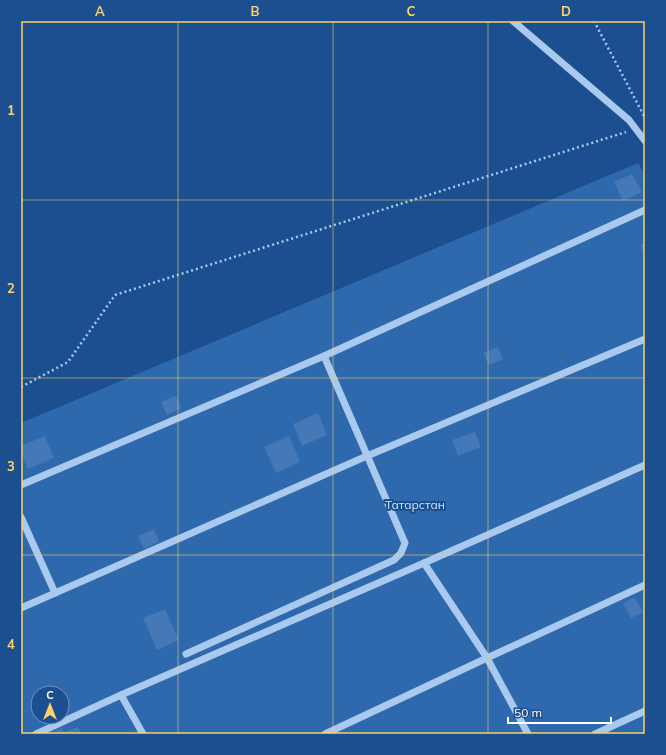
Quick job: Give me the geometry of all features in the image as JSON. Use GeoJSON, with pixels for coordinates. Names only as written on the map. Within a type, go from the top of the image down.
{"type":"FeatureCollection","features":[{"type":"Feature","properties":{"kind":"lane"},"geometry":{"type":"LineString","coordinates":[[513,21],[629,120],[645,141]]}},
{"type":"Feature","properties":{"kind":"lane"},"geometry":{"type":"LineString","coordinates":[[21,485],[324,356],[645,210]]}},
{"type":"Feature","properties":{"kind":"lane"},"geometry":{"type":"LineString","coordinates":[[21,608],[367,456],[645,339]]}},
{"type":"Feature","properties":{"kind":"lane"},"geometry":{"type":"LineString","coordinates":[[186,654],[394,560],[401,553],[405,543],[324,356]]}},
{"type":"Feature","properties":{"kind":"lane"},"geometry":{"type":"LineString","coordinates":[[36,734],[121,695],[645,465]]}},
{"type":"Feature","properties":{"kind":"lane"},"geometry":{"type":"LineString","coordinates":[[21,517],[55,593]]}},
{"type":"Feature","properties":{"kind":"lane"},"geometry":{"type":"LineString","coordinates":[[424,563],[487,658],[528,734]]}},
{"type":"Feature","properties":{"kind":"lane"},"geometry":{"type":"LineString","coordinates":[[325,734],[645,585]]}},
{"type":"Feature","properties":{"kind":"lane"},"geometry":{"type":"LineString","coordinates":[[121,695],[143,734]]}},
{"type":"Feature","properties":{"kind":"lane"},"geometry":{"type":"LineString","coordinates":[[595,734],[645,711]]}},
{"type":"Feature","properties":{"kind":"path"},"geometry":{"type":"LineString","coordinates":[[594,21],[645,118]]}},
{"type":"Feature","properties":{"kind":"path"},"geometry":{"type":"LineString","coordinates":[[21,387],[68,362],[115,295],[635,129]]}},
{"type":"Feature","properties":{"kind":"green space","name":"Татарстан"},"geometry":{"type":"Polygon","coordinates":[[[638,163],[645,175],[645,734],[21,734],[21,423],[638,163]]]}},
{"type":"Feature","properties":{"kind":"building"},"geometry":{"type":"Polygon","coordinates":[[[632,174],[642,192],[623,201],[614,182],[632,174]]]}},
{"type":"Feature","properties":{"kind":"building"},"geometry":{"type":"Polygon","coordinates":[[[645,242],[645,256],[640,245],[645,242]]]}},
{"type":"Feature","properties":{"kind":"building"},"geometry":{"type":"Polygon","coordinates":[[[498,347],[503,359],[489,365],[483,353],[498,347]]]}},
{"type":"Feature","properties":{"kind":"building"},"geometry":{"type":"Polygon","coordinates":[[[176,396],[181,408],[167,415],[161,402],[176,396]]]}},
{"type":"Feature","properties":{"kind":"building"},"geometry":{"type":"Polygon","coordinates":[[[318,413],[327,435],[302,446],[293,424],[318,413]]]}},
{"type":"Feature","properties":{"kind":"building"},"geometry":{"type":"Polygon","coordinates":[[[475,432],[481,447],[458,456],[452,440],[475,432]]]}},
{"type":"Feature","properties":{"kind":"building"},"geometry":{"type":"Polygon","coordinates":[[[45,436],[54,458],[28,469],[21,452],[21,446],[45,436]]]}},
{"type":"Feature","properties":{"kind":"building"},"geometry":{"type":"Polygon","coordinates":[[[289,436],[300,462],[276,473],[264,447],[289,436]]]}},
{"type":"Feature","properties":{"kind":"building"},"geometry":{"type":"Polygon","coordinates":[[[154,529],[159,542],[144,549],[138,536],[154,529]]]}},
{"type":"Feature","properties":{"kind":"building"},"geometry":{"type":"Polygon","coordinates":[[[634,597],[643,612],[631,618],[623,603],[634,597]]]}},
{"type":"Feature","properties":{"kind":"building"},"geometry":{"type":"Polygon","coordinates":[[[165,609],[179,640],[157,650],[143,618],[165,609]]]}},
{"type":"Feature","properties":{"kind":"building"},"geometry":{"type":"Polygon","coordinates":[[[78,727],[81,734],[48,734],[62,728],[64,732],[78,727]]]}}]}
